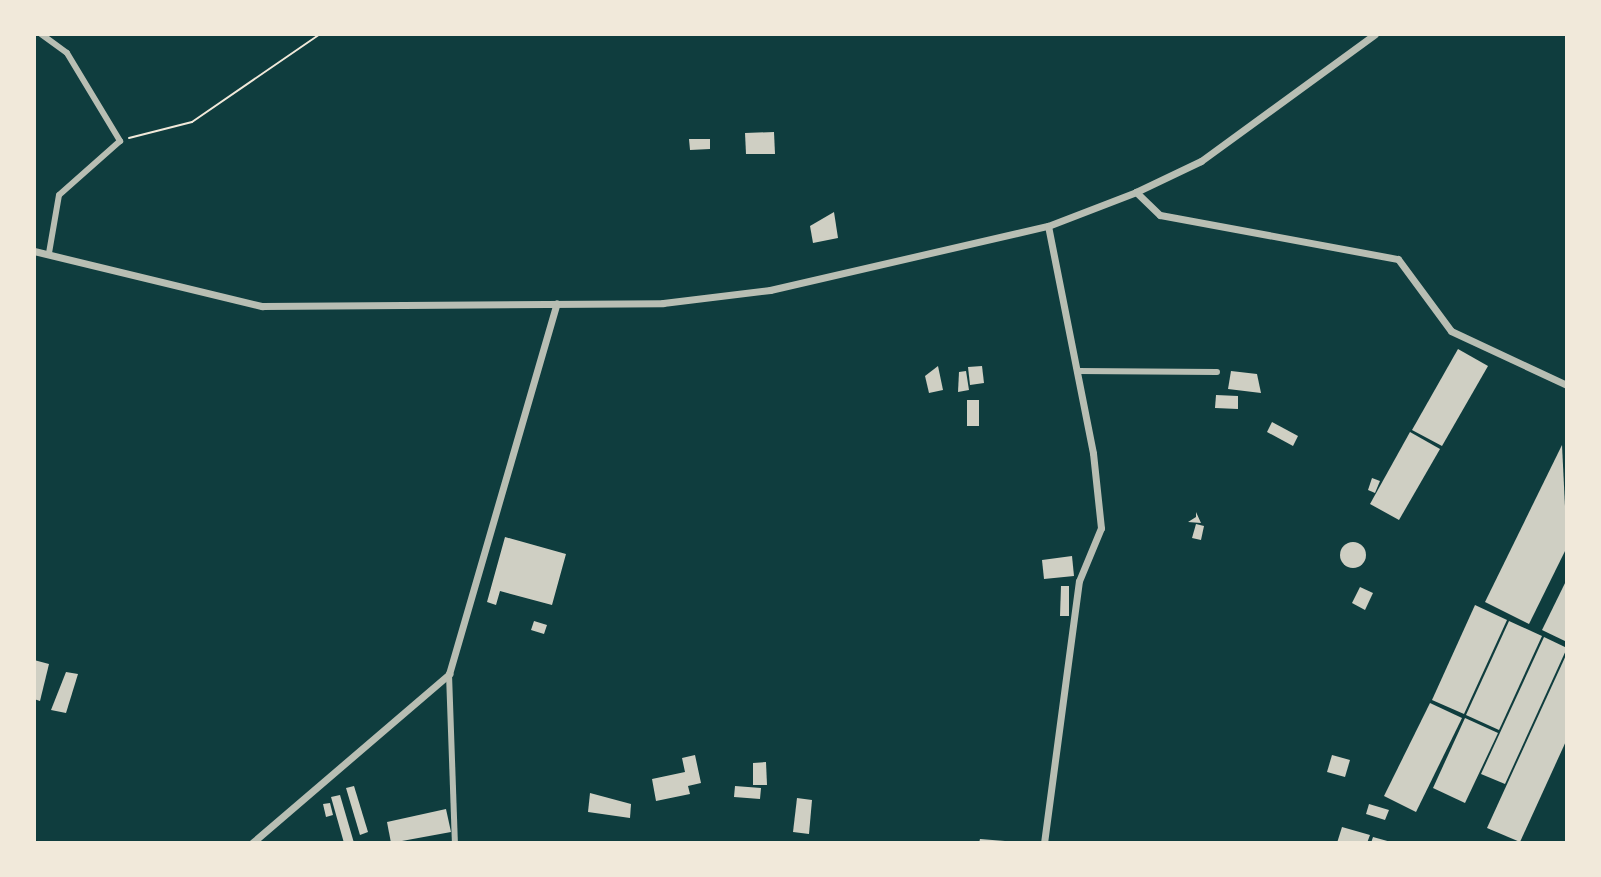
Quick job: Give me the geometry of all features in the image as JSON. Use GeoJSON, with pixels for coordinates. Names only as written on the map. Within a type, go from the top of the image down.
{"type":"FeatureCollection","features":[{"type":"Feature","properties":{"kind":"street"},"geometry":{"type":"LineString","coordinates":[[41,34],[67,53],[120,141],[59,195],[49,253]]}},
{"type":"Feature","properties":{"kind":"street"},"geometry":{"type":"LineString","coordinates":[[34,251],[262,306],[663,303],[770,290],[1048,226],[1136,192],[1201,161],[1375,34]]}},
{"type":"Feature","properties":{"kind":"street"},"geometry":{"type":"LineString","coordinates":[[1136,192],[1160,215],[1398,259],[1451,331],[1567,385]]}},
{"type":"Feature","properties":{"kind":"street"},"geometry":{"type":"LineString","coordinates":[[1044,843],[1079,581],[1101,528],[1078,371],[1048,226]]}},
{"type":"Feature","properties":{"kind":"street"},"geometry":{"type":"LineString","coordinates":[[455,843],[449,674],[557,303]]}},
{"type":"Feature","properties":{"kind":"street"},"geometry":{"type":"LineString","coordinates":[[1078,371],[1217,372]]}},
{"type":"Feature","properties":{"kind":"street"},"geometry":{"type":"LineString","coordinates":[[252,843],[449,674]]}},
{"type":"Feature","properties":{"kind":"path"},"geometry":{"type":"LineString","coordinates":[[120,141],[192,122],[320,34]]}},
{"type":"Feature","properties":{"kind":"building"},"geometry":{"type":"Polygon","coordinates":[[[774,132],[775,154],[746,154],[745,133],[774,132]]]}},
{"type":"Feature","properties":{"kind":"building"},"geometry":{"type":"Polygon","coordinates":[[[689,139],[710,139],[710,149],[690,150],[689,139]]]}},
{"type":"Feature","properties":{"kind":"building"},"geometry":{"type":"Polygon","coordinates":[[[834,212],[838,238],[813,243],[810,226],[834,212]]]}},
{"type":"Feature","properties":{"kind":"building"},"geometry":{"type":"Polygon","coordinates":[[[1458,349],[1488,366],[1442,446],[1412,430],[1458,349]]]}},
{"type":"Feature","properties":{"kind":"building"},"geometry":{"type":"Polygon","coordinates":[[[938,366],[943,390],[929,393],[925,376],[938,366]]]}},
{"type":"Feature","properties":{"kind":"building"},"geometry":{"type":"Polygon","coordinates":[[[982,366],[984,383],[970,385],[968,367],[982,366]]]}},
{"type":"Feature","properties":{"kind":"building"},"geometry":{"type":"Polygon","coordinates":[[[966,371],[969,390],[958,392],[959,372],[966,371]]]}},
{"type":"Feature","properties":{"kind":"building"},"geometry":{"type":"Polygon","coordinates":[[[1231,371],[1257,374],[1261,393],[1228,389],[1231,371]]]}},
{"type":"Feature","properties":{"kind":"building"},"geometry":{"type":"Polygon","coordinates":[[[1216,395],[1238,396],[1238,409],[1215,408],[1216,395]]]}},
{"type":"Feature","properties":{"kind":"building"},"geometry":{"type":"Polygon","coordinates":[[[967,400],[979,400],[979,426],[967,426],[967,400]]]}},
{"type":"Feature","properties":{"kind":"building"},"geometry":{"type":"Polygon","coordinates":[[[1272,422],[1298,436],[1293,446],[1267,432],[1272,422]]]}},
{"type":"Feature","properties":{"kind":"building"},"geometry":{"type":"Polygon","coordinates":[[[1410,432],[1440,449],[1399,520],[1370,504],[1410,432]]]}},
{"type":"Feature","properties":{"kind":"building"},"geometry":{"type":"Polygon","coordinates":[[[1562,445],[1567,547],[1529,624],[1485,602],[1562,445]]]}},
{"type":"Feature","properties":{"kind":"building"},"geometry":{"type":"Polygon","coordinates":[[[1372,478],[1380,481],[1375,493],[1368,490],[1372,478]]]}},
{"type":"Feature","properties":{"kind":"building"},"geometry":{"type":"Polygon","coordinates":[[[1196,512],[1201,523],[1188,522],[1196,517],[1196,512]]]}},
{"type":"Feature","properties":{"kind":"building"},"geometry":{"type":"Polygon","coordinates":[[[1196,524],[1204,526],[1201,540],[1192,538],[1196,524]]]}},
{"type":"Feature","properties":{"kind":"building"},"geometry":{"type":"Polygon","coordinates":[[[505,537],[566,554],[552,605],[500,591],[496,605],[487,602],[505,537]]]}},
{"type":"Feature","properties":{"kind":"building"},"geometry":{"type":"Polygon","coordinates":[[[1353,542],[1362,546],[1366,555],[1362,564],[1353,568],[1344,564],[1340,555],[1344,546],[1353,542]]]}},
{"type":"Feature","properties":{"kind":"building"},"geometry":{"type":"Polygon","coordinates":[[[1072,556],[1074,576],[1044,579],[1042,560],[1072,556]]]}},
{"type":"Feature","properties":{"kind":"building"},"geometry":{"type":"Polygon","coordinates":[[[1567,579],[1567,642],[1542,630],[1567,579]]]}},
{"type":"Feature","properties":{"kind":"building"},"geometry":{"type":"Polygon","coordinates":[[[1061,586],[1069,586],[1069,616],[1060,616],[1061,586]]]}},
{"type":"Feature","properties":{"kind":"building"},"geometry":{"type":"Polygon","coordinates":[[[1360,587],[1373,593],[1365,610],[1352,603],[1360,587]]]}},
{"type":"Feature","properties":{"kind":"building"},"geometry":{"type":"Polygon","coordinates":[[[1475,605],[1507,620],[1464,714],[1432,700],[1475,605]]]}},
{"type":"Feature","properties":{"kind":"building"},"geometry":{"type":"Polygon","coordinates":[[[534,621],[547,625],[544,634],[531,630],[534,621]]]}},
{"type":"Feature","properties":{"kind":"building"},"geometry":{"type":"Polygon","coordinates":[[[1509,621],[1542,636],[1499,730],[1466,715],[1509,621]]]}},
{"type":"Feature","properties":{"kind":"building"},"geometry":{"type":"Polygon","coordinates":[[[1544,637],[1567,648],[1505,784],[1481,774],[1544,637]]]}},
{"type":"Feature","properties":{"kind":"building"},"geometry":{"type":"Polygon","coordinates":[[[1567,653],[1567,739],[1520,842],[1487,828],[1567,653]]]}},
{"type":"Feature","properties":{"kind":"building"},"geometry":{"type":"Polygon","coordinates":[[[34,660],[49,664],[40,701],[34,699],[34,660]]]}},
{"type":"Feature","properties":{"kind":"building"},"geometry":{"type":"Polygon","coordinates":[[[66,672],[78,674],[66,713],[51,710],[66,672]]]}},
{"type":"Feature","properties":{"kind":"building"},"geometry":{"type":"Polygon","coordinates":[[[1430,703],[1462,718],[1416,812],[1384,796],[1430,703]]]}},
{"type":"Feature","properties":{"kind":"building"},"geometry":{"type":"Polygon","coordinates":[[[1465,718],[1498,733],[1465,803],[1433,788],[1465,718]]]}},
{"type":"Feature","properties":{"kind":"building"},"geometry":{"type":"Polygon","coordinates":[[[695,755],[701,783],[688,786],[690,794],[656,801],[652,779],[685,772],[682,758],[695,755]]]}},
{"type":"Feature","properties":{"kind":"building"},"geometry":{"type":"Polygon","coordinates":[[[1332,755],[1350,760],[1345,777],[1327,772],[1332,755]]]}},
{"type":"Feature","properties":{"kind":"building"},"geometry":{"type":"Polygon","coordinates":[[[766,762],[767,785],[753,785],[753,763],[766,762]]]}},
{"type":"Feature","properties":{"kind":"building"},"geometry":{"type":"Polygon","coordinates":[[[354,786],[368,832],[360,835],[346,788],[354,786]]]}},
{"type":"Feature","properties":{"kind":"building"},"geometry":{"type":"Polygon","coordinates":[[[735,786],[761,788],[760,799],[734,797],[735,786]]]}},
{"type":"Feature","properties":{"kind":"building"},"geometry":{"type":"Polygon","coordinates":[[[590,793],[631,804],[630,818],[588,812],[590,793]]]}},
{"type":"Feature","properties":{"kind":"building"},"geometry":{"type":"Polygon","coordinates":[[[340,795],[354,843],[344,843],[331,797],[340,795]]]}},
{"type":"Feature","properties":{"kind":"building"},"geometry":{"type":"Polygon","coordinates":[[[797,798],[812,800],[809,834],[793,832],[797,798]]]}},
{"type":"Feature","properties":{"kind":"building"},"geometry":{"type":"Polygon","coordinates":[[[330,803],[333,815],[326,817],[323,804],[330,803]]]}},
{"type":"Feature","properties":{"kind":"building"},"geometry":{"type":"Polygon","coordinates":[[[1369,804],[1389,810],[1385,820],[1366,814],[1369,804]]]}},
{"type":"Feature","properties":{"kind":"building"},"geometry":{"type":"Polygon","coordinates":[[[446,809],[451,832],[391,843],[387,822],[446,809]]]}},
{"type":"Feature","properties":{"kind":"building"},"geometry":{"type":"Polygon","coordinates":[[[1342,827],[1370,835],[1367,843],[1337,843],[1342,827]]]}},
{"type":"Feature","properties":{"kind":"building"},"geometry":{"type":"Polygon","coordinates":[[[1373,837],[1391,842],[1391,843],[1371,843],[1373,837]]]}},
{"type":"Feature","properties":{"kind":"building"},"geometry":{"type":"Polygon","coordinates":[[[980,839],[1005,841],[1005,843],[979,843],[980,839]]]}}]}
